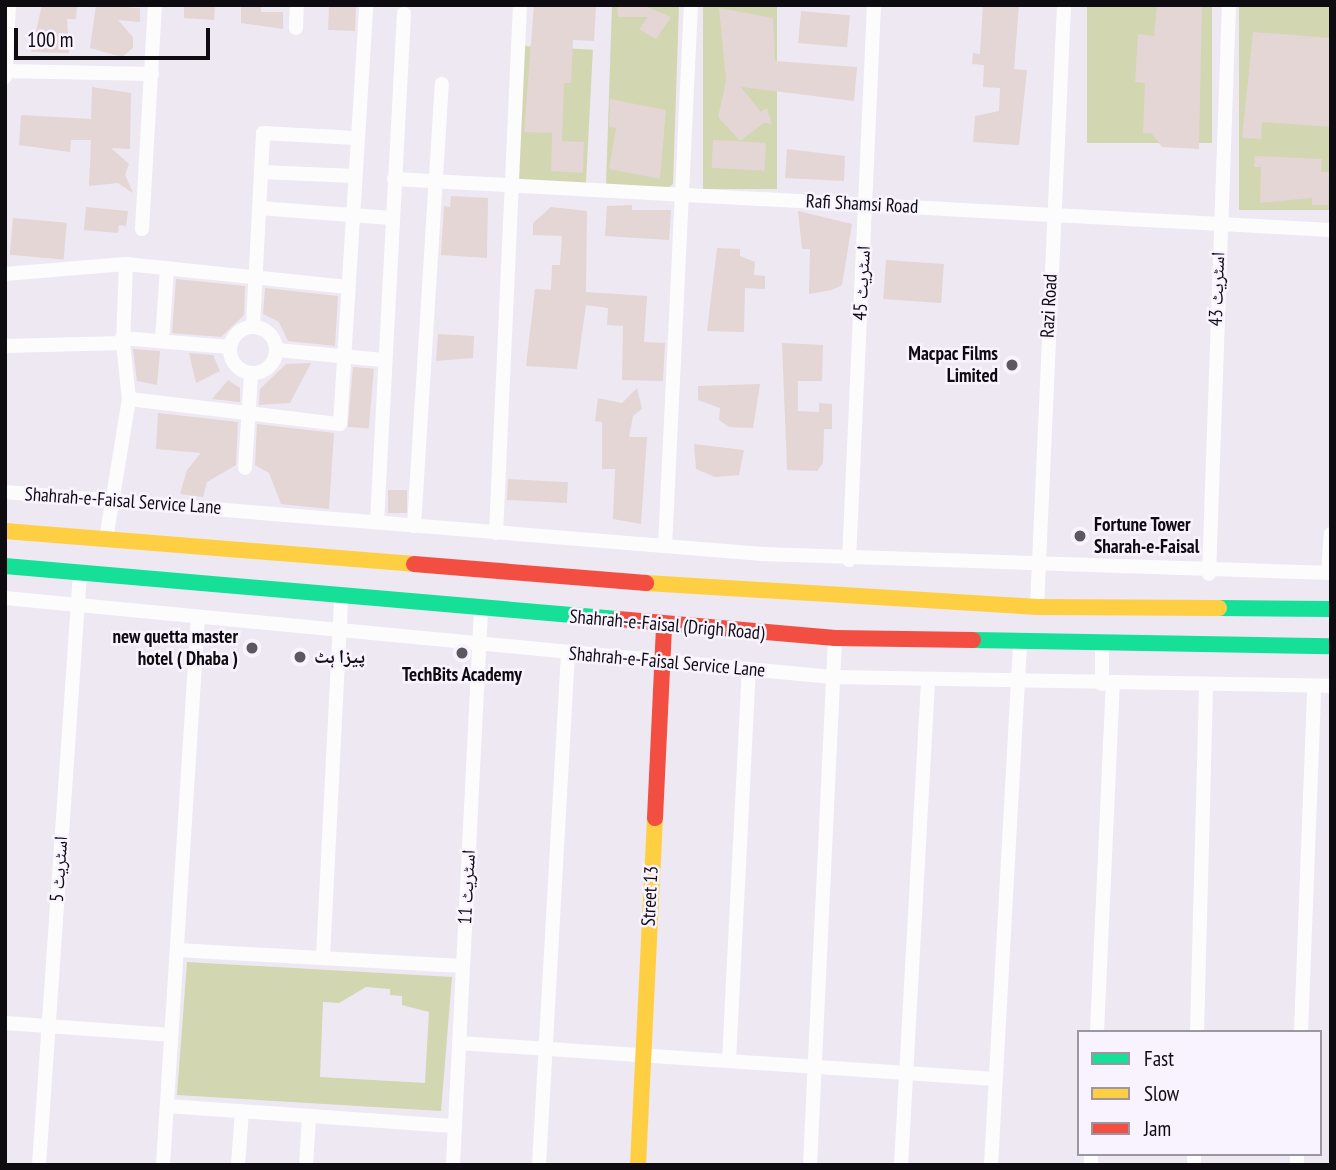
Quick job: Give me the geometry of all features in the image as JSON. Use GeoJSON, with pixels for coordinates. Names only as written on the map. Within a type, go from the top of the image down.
{"type":"FeatureCollection","features":[{"type":"Feature","properties":{"kind":"main road","name":"Shahrah-e-Faisal (Drigh Road)"},"geometry":{"type":"LineString","coordinates":[[5,531],[785,594],[1037,607],[1331,609]]}},
{"type":"Feature","properties":{"kind":"main road","name":"Shahrah-e-Faisal (Drigh Road)"},"geometry":{"type":"LineString","coordinates":[[5,566],[664,627],[835,638],[1102,647],[1331,646]]}},
{"type":"Feature","properties":{"kind":"main road","name":"Street 13"},"geometry":{"type":"LineString","coordinates":[[638,1165],[641,1055],[664,627]]}},
{"type":"Feature","properties":{"kind":"street"},"geometry":{"type":"LineString","coordinates":[[5,77],[9,5]]}},
{"type":"Feature","properties":{"kind":"street"},"geometry":{"type":"LineString","coordinates":[[142,229],[155,5]]}},
{"type":"Feature","properties":{"kind":"street"},"geometry":{"type":"LineString","coordinates":[[296,28],[297,5]]}},
{"type":"Feature","properties":{"kind":"street"},"geometry":{"type":"LineString","coordinates":[[129,399],[340,424],[355,138],[366,5]]}},
{"type":"Feature","properties":{"kind":"street"},"geometry":{"type":"LineString","coordinates":[[496,533],[520,5]]}},
{"type":"Feature","properties":{"kind":"street"},"geometry":{"type":"LineString","coordinates":[[665,546],[691,5]]}},
{"type":"Feature","properties":{"kind":"street","name":"اسٹریٹ 45"},"geometry":{"type":"LineString","coordinates":[[849,560],[874,5]]}},
{"type":"Feature","properties":{"kind":"street","name":"Razi Road"},"geometry":{"type":"LineString","coordinates":[[1037,607],[1064,5]]}},
{"type":"Feature","properties":{"kind":"street","name":"اسٹریٹ 43"},"geometry":{"type":"LineString","coordinates":[[1209,574],[1219,220],[1229,5]]}},
{"type":"Feature","properties":{"kind":"street"},"geometry":{"type":"LineString","coordinates":[[377,522],[383,359],[404,14]]}},
{"type":"Feature","properties":{"kind":"street"},"geometry":{"type":"LineString","coordinates":[[5,72],[152,74]]}},
{"type":"Feature","properties":{"kind":"street"},"geometry":{"type":"LineString","coordinates":[[414,526],[442,85]]}},
{"type":"Feature","properties":{"kind":"street"},"geometry":{"type":"LineString","coordinates":[[253,325],[262,133],[355,138]]}},
{"type":"Feature","properties":{"kind":"street"},"geometry":{"type":"LineString","coordinates":[[261,172],[353,176]]}},
{"type":"Feature","properties":{"kind":"street","name":"Rafi Shamsi Road"},"geometry":{"type":"LineString","coordinates":[[394,179],[1219,220],[1331,230]]}},
{"type":"Feature","properties":{"kind":"street"},"geometry":{"type":"LineString","coordinates":[[259,208],[391,218]]}},
{"type":"Feature","properties":{"kind":"street"},"geometry":{"type":"LineString","coordinates":[[5,274],[127,264],[348,286]]}},
{"type":"Feature","properties":{"kind":"street"},"geometry":{"type":"LineString","coordinates":[[106,539],[116,498],[129,399],[122,340],[127,264]]}},
{"type":"Feature","properties":{"kind":"street"},"geometry":{"type":"LineString","coordinates":[[162,341],[167,268]]}},
{"type":"Feature","properties":{"kind":"street"},"geometry":{"type":"LineString","coordinates":[[253,325],[272,336],[277,351],[268,368],[251,374],[237,368],[229,347],[233,336],[253,325]]}},
{"type":"Feature","properties":{"kind":"street"},"geometry":{"type":"LineString","coordinates":[[5,345],[122,340],[229,347]]}},
{"type":"Feature","properties":{"kind":"street"},"geometry":{"type":"LineString","coordinates":[[277,351],[383,359]]}},
{"type":"Feature","properties":{"kind":"street"},"geometry":{"type":"LineString","coordinates":[[245,468],[251,374]]}},
{"type":"Feature","properties":{"kind":"street","name":"Shahrah-e-Faisal Service Lane"},"geometry":{"type":"LineString","coordinates":[[5,492],[116,498],[496,533],[849,560],[1209,574],[1330,573]]}},
{"type":"Feature","properties":{"kind":"street"},"geometry":{"type":"LineString","coordinates":[[1330,573],[1331,534]]}},
{"type":"Feature","properties":{"kind":"street","name":"اسٹریٹ 5"},"geometry":{"type":"LineString","coordinates":[[38,1165],[80,573]]}},
{"type":"Feature","properties":{"kind":"street","name":"Shahrah-e-Faisal Service Lane"},"geometry":{"type":"LineString","coordinates":[[5,598],[341,629],[663,663],[832,677],[1018,683],[1331,685]]}},
{"type":"Feature","properties":{"kind":"street"},"geometry":{"type":"LineString","coordinates":[[323,957],[341,598]]}},
{"type":"Feature","properties":{"kind":"street","name":"اسٹریٹ 11"},"geometry":{"type":"LineString","coordinates":[[453,1165],[481,610]]}},
{"type":"Feature","properties":{"kind":"street"},"geometry":{"type":"LineString","coordinates":[[163,1165],[198,617]]}},
{"type":"Feature","properties":{"kind":"street"},"geometry":{"type":"LineString","coordinates":[[810,1165],[835,638]]}},
{"type":"Feature","properties":{"kind":"street"},"geometry":{"type":"LineString","coordinates":[[991,1165],[1020,644]]}},
{"type":"Feature","properties":{"kind":"street"},"geometry":{"type":"LineString","coordinates":[[1097,1030],[1107,684],[1102,647]]}},
{"type":"Feature","properties":{"kind":"street"},"geometry":{"type":"LineString","coordinates":[[539,1165],[568,653]]}},
{"type":"Feature","properties":{"kind":"street"},"geometry":{"type":"LineString","coordinates":[[729,1061],[748,670]]}},
{"type":"Feature","properties":{"kind":"street"},"geometry":{"type":"LineString","coordinates":[[901,1165],[928,681]]}},
{"type":"Feature","properties":{"kind":"street"},"geometry":{"type":"LineString","coordinates":[[1197,1030],[1206,685]]}},
{"type":"Feature","properties":{"kind":"street"},"geometry":{"type":"LineString","coordinates":[[1301,1030],[1314,686]]}},
{"type":"Feature","properties":{"kind":"street"},"geometry":{"type":"LineString","coordinates":[[177,950],[463,966]]}},
{"type":"Feature","properties":{"kind":"street"},"geometry":{"type":"LineString","coordinates":[[5,1023],[171,1035]]}},
{"type":"Feature","properties":{"kind":"street"},"geometry":{"type":"LineString","coordinates":[[459,1043],[995,1079]]}},
{"type":"Feature","properties":{"kind":"street"},"geometry":{"type":"LineString","coordinates":[[167,1106],[455,1126]]}},
{"type":"Feature","properties":{"kind":"street"},"geometry":{"type":"LineString","coordinates":[[238,1165],[242,1111]]}},
{"type":"Feature","properties":{"kind":"street"},"geometry":{"type":"LineString","coordinates":[[306,1165],[309,1117]]}},
{"type":"Feature","properties":{"kind":"green space"},"geometry":{"type":"Polygon","coordinates":[[[612,5],[679,5],[673,184],[668,188],[606,185],[612,5]]]}},
{"type":"Feature","properties":{"kind":"green space"},"geometry":{"type":"Polygon","coordinates":[[[703,5],[777,5],[777,189],[703,189],[703,5]]]}},
{"type":"Feature","properties":{"kind":"green space"},"geometry":{"type":"Polygon","coordinates":[[[1087,5],[1212,5],[1212,143],[1087,143],[1087,5]]]}},
{"type":"Feature","properties":{"kind":"green space"},"geometry":{"type":"Polygon","coordinates":[[[1239,5],[1331,5],[1331,210],[1239,210],[1239,5]]]}},
{"type":"Feature","properties":{"kind":"green space"},"geometry":{"type":"Polygon","coordinates":[[[522,46],[593,50],[586,185],[515,181],[522,46]]]}},
{"type":"Feature","properties":{"kind":"green space"},"geometry":{"type":"Polygon","coordinates":[[[187,962],[452,977],[441,1111],[177,1095],[187,962]],[[366,987],[339,1003],[323,1002],[320,1077],[425,1083],[429,1012],[402,1005],[402,996],[390,995],[390,989],[366,987]]]}},
{"type":"Feature","properties":{"kind":"building"},"geometry":{"type":"Polygon","coordinates":[[[42,5],[77,6],[76,19],[67,19],[69,53],[31,52],[42,5]]]}},
{"type":"Feature","properties":{"kind":"building"},"geometry":{"type":"Polygon","coordinates":[[[96,5],[140,8],[140,22],[118,20],[133,37],[133,48],[122,57],[90,48],[96,5]]]}},
{"type":"Feature","properties":{"kind":"building"},"geometry":{"type":"Polygon","coordinates":[[[184,5],[215,5],[214,20],[184,18],[184,5]]]}},
{"type":"Feature","properties":{"kind":"building"},"geometry":{"type":"Polygon","coordinates":[[[261,5],[261,12],[283,12],[283,29],[241,23],[241,7],[261,5]]]}},
{"type":"Feature","properties":{"kind":"building"},"geometry":{"type":"Polygon","coordinates":[[[329,5],[356,6],[355,31],[328,30],[329,5]]]}},
{"type":"Feature","properties":{"kind":"building"},"geometry":{"type":"Polygon","coordinates":[[[534,5],[596,5],[594,41],[573,40],[571,83],[564,83],[562,141],[584,142],[583,173],[551,171],[552,133],[524,132],[534,5]]]}},
{"type":"Feature","properties":{"kind":"building"},"geometry":{"type":"Polygon","coordinates":[[[617,5],[643,5],[671,17],[656,39],[639,29],[648,17],[618,17],[617,5]]]}},
{"type":"Feature","properties":{"kind":"building"},"geometry":{"type":"Polygon","coordinates":[[[983,5],[1019,5],[1014,69],[1027,70],[1019,145],[973,142],[975,116],[999,111],[1000,88],[983,87],[984,65],[972,64],[973,53],[980,54],[983,5]]]}},
{"type":"Feature","properties":{"kind":"building"},"geometry":{"type":"Polygon","coordinates":[[[1157,5],[1202,5],[1199,149],[1162,147],[1151,133],[1143,133],[1145,83],[1135,82],[1138,34],[1154,36],[1157,5]]]}},
{"type":"Feature","properties":{"kind":"building"},"geometry":{"type":"Polygon","coordinates":[[[719,8],[773,18],[775,61],[857,67],[854,101],[741,87],[761,112],[767,108],[772,124],[764,123],[740,141],[718,117],[726,81],[719,8]]]}},
{"type":"Feature","properties":{"kind":"building"},"geometry":{"type":"Polygon","coordinates":[[[801,11],[850,15],[847,47],[798,43],[801,11]]]}},
{"type":"Feature","properties":{"kind":"building"},"geometry":{"type":"Polygon","coordinates":[[[1253,32],[1331,38],[1331,127],[1262,122],[1261,139],[1242,138],[1253,32]]]}},
{"type":"Feature","properties":{"kind":"building"},"geometry":{"type":"Polygon","coordinates":[[[92,87],[131,93],[130,149],[111,148],[129,164],[125,175],[133,193],[118,183],[89,186],[91,140],[71,140],[70,152],[19,145],[21,115],[91,119],[92,87]]]}},
{"type":"Feature","properties":{"kind":"building"},"geometry":{"type":"Polygon","coordinates":[[[610,99],[666,110],[660,179],[609,169],[616,128],[609,127],[610,99]]]}},
{"type":"Feature","properties":{"kind":"building"},"geometry":{"type":"Polygon","coordinates":[[[713,140],[766,143],[764,171],[712,168],[713,140]]]}},
{"type":"Feature","properties":{"kind":"building"},"geometry":{"type":"Polygon","coordinates":[[[787,149],[845,156],[844,181],[785,178],[787,149]]]}},
{"type":"Feature","properties":{"kind":"building"},"geometry":{"type":"Polygon","coordinates":[[[1255,156],[1322,159],[1321,172],[1329,172],[1328,205],[1312,205],[1312,198],[1260,203],[1261,167],[1254,167],[1255,156]]]}},
{"type":"Feature","properties":{"kind":"building"},"geometry":{"type":"Polygon","coordinates":[[[451,196],[488,198],[487,258],[441,255],[444,206],[450,207],[451,196]]]}},
{"type":"Feature","properties":{"kind":"building"},"geometry":{"type":"Polygon","coordinates":[[[632,205],[632,210],[671,210],[669,240],[605,236],[607,206],[632,205]]]}},
{"type":"Feature","properties":{"kind":"building"},"geometry":{"type":"Polygon","coordinates":[[[86,207],[128,211],[126,226],[119,225],[118,233],[84,230],[86,207]]]}},
{"type":"Feature","properties":{"kind":"building"},"geometry":{"type":"Polygon","coordinates":[[[551,207],[587,211],[586,292],[647,296],[644,342],[665,343],[663,381],[622,380],[623,326],[607,325],[608,308],[586,305],[577,369],[526,366],[535,289],[551,290],[552,265],[560,265],[562,236],[533,235],[533,223],[551,207]]]}},
{"type":"Feature","properties":{"kind":"building"},"geometry":{"type":"Polygon","coordinates":[[[798,211],[852,224],[842,285],[832,290],[809,294],[810,249],[802,249],[798,211]]]}},
{"type":"Feature","properties":{"kind":"building"},"geometry":{"type":"Polygon","coordinates":[[[13,218],[67,223],[64,260],[10,255],[13,218]]]}},
{"type":"Feature","properties":{"kind":"building"},"geometry":{"type":"Polygon","coordinates":[[[717,248],[740,249],[740,256],[755,262],[754,275],[765,276],[765,289],[745,288],[744,332],[707,331],[717,248]]]}},
{"type":"Feature","properties":{"kind":"building"},"geometry":{"type":"Polygon","coordinates":[[[886,260],[944,264],[941,303],[883,299],[886,260]]]}},
{"type":"Feature","properties":{"kind":"building"},"geometry":{"type":"Polygon","coordinates":[[[176,279],[245,286],[244,315],[221,337],[172,333],[176,279]]]}},
{"type":"Feature","properties":{"kind":"building"},"geometry":{"type":"Polygon","coordinates":[[[265,288],[338,296],[335,346],[288,341],[279,322],[263,314],[265,288]]]}},
{"type":"Feature","properties":{"kind":"building"},"geometry":{"type":"Polygon","coordinates":[[[438,334],[474,336],[473,358],[436,361],[438,334]]]}},
{"type":"Feature","properties":{"kind":"building"},"geometry":{"type":"Polygon","coordinates":[[[782,343],[823,345],[822,381],[798,381],[798,411],[819,412],[819,403],[832,404],[832,429],[824,429],[823,463],[817,471],[787,470],[782,343]]]}},
{"type":"Feature","properties":{"kind":"building"},"geometry":{"type":"Polygon","coordinates":[[[133,349],[160,351],[157,385],[137,381],[133,349]]]}},
{"type":"Feature","properties":{"kind":"building"},"geometry":{"type":"Polygon","coordinates":[[[189,353],[213,355],[220,371],[196,383],[189,353]]]}},
{"type":"Feature","properties":{"kind":"building"},"geometry":{"type":"Polygon","coordinates":[[[311,363],[290,403],[259,405],[260,389],[286,364],[311,363]]]}},
{"type":"Feature","properties":{"kind":"building"},"geometry":{"type":"Polygon","coordinates":[[[353,367],[374,369],[369,429],[348,427],[353,367]]]}},
{"type":"Feature","properties":{"kind":"building"},"geometry":{"type":"Polygon","coordinates":[[[228,380],[240,388],[240,402],[212,399],[228,380]]]}},
{"type":"Feature","properties":{"kind":"building"},"geometry":{"type":"Polygon","coordinates":[[[760,384],[753,428],[729,427],[719,420],[720,408],[698,400],[698,386],[760,384]]]}},
{"type":"Feature","properties":{"kind":"building"},"geometry":{"type":"Polygon","coordinates":[[[637,388],[642,409],[633,416],[629,437],[647,437],[641,524],[613,519],[615,469],[602,469],[602,422],[595,421],[598,398],[622,403],[637,388]]]}},
{"type":"Feature","properties":{"kind":"building"},"geometry":{"type":"Polygon","coordinates":[[[158,413],[238,422],[236,465],[207,482],[203,497],[180,494],[187,470],[201,453],[156,449],[158,413]]]}},
{"type":"Feature","properties":{"kind":"building"},"geometry":{"type":"Polygon","coordinates":[[[257,424],[334,433],[329,509],[281,504],[269,473],[255,465],[257,424]]]}},
{"type":"Feature","properties":{"kind":"building"},"geometry":{"type":"Polygon","coordinates":[[[694,444],[744,450],[739,475],[715,477],[696,469],[694,444]]]}},
{"type":"Feature","properties":{"kind":"building"},"geometry":{"type":"Polygon","coordinates":[[[508,479],[568,482],[567,503],[507,500],[508,479]]]}},
{"type":"Feature","properties":{"kind":"building"},"geometry":{"type":"Polygon","coordinates":[[[388,490],[407,490],[407,513],[388,513],[388,490]]]}},
{"type":"Feature","properties":{"kind":"traffic: fast"},"geometry":{"type":"LineString","coordinates":[[5,566],[618,619]]}},
{"type":"Feature","properties":{"kind":"traffic: fast"},"geometry":{"type":"LineString","coordinates":[[1219,608],[1331,609]]}},
{"type":"Feature","properties":{"kind":"traffic: fast"},"geometry":{"type":"LineString","coordinates":[[973,640],[1331,646]]}},
{"type":"Feature","properties":{"kind":"traffic: slow"},"geometry":{"type":"LineString","coordinates":[[5,531],[414,564]]}},
{"type":"Feature","properties":{"kind":"traffic: slow"},"geometry":{"type":"LineString","coordinates":[[646,583],[1037,607],[1219,608]]}},
{"type":"Feature","properties":{"kind":"traffic: slow"},"geometry":{"type":"LineString","coordinates":[[638,1165],[655,818]]}},
{"type":"Feature","properties":{"kind":"traffic: jam"},"geometry":{"type":"LineString","coordinates":[[414,564],[646,583]]}},
{"type":"Feature","properties":{"kind":"traffic: jam"},"geometry":{"type":"LineString","coordinates":[[618,619],[835,638],[973,640]]}},
{"type":"Feature","properties":{"kind":"traffic: jam"},"geometry":{"type":"LineString","coordinates":[[655,818],[664,627]]}},
{"type":"Feature","properties":{"kind":"place","name":"Macpac Films Limited"},"geometry":{"type":"Point","coordinates":[1012,365]}},
{"type":"Feature","properties":{"kind":"place","name":"Fortune Tower Sharah-e-Faisal"},"geometry":{"type":"Point","coordinates":[1080,536]}},
{"type":"Feature","properties":{"kind":"place","name":"new quetta master hotel ( Dhaba )"},"geometry":{"type":"Point","coordinates":[252,648]}},
{"type":"Feature","properties":{"kind":"place","name":"TechBits Academy"},"geometry":{"type":"Point","coordinates":[462,653]}},
{"type":"Feature","properties":{"kind":"place","name":"پیزا ہٹ"},"geometry":{"type":"Point","coordinates":[300,657]}}]}
